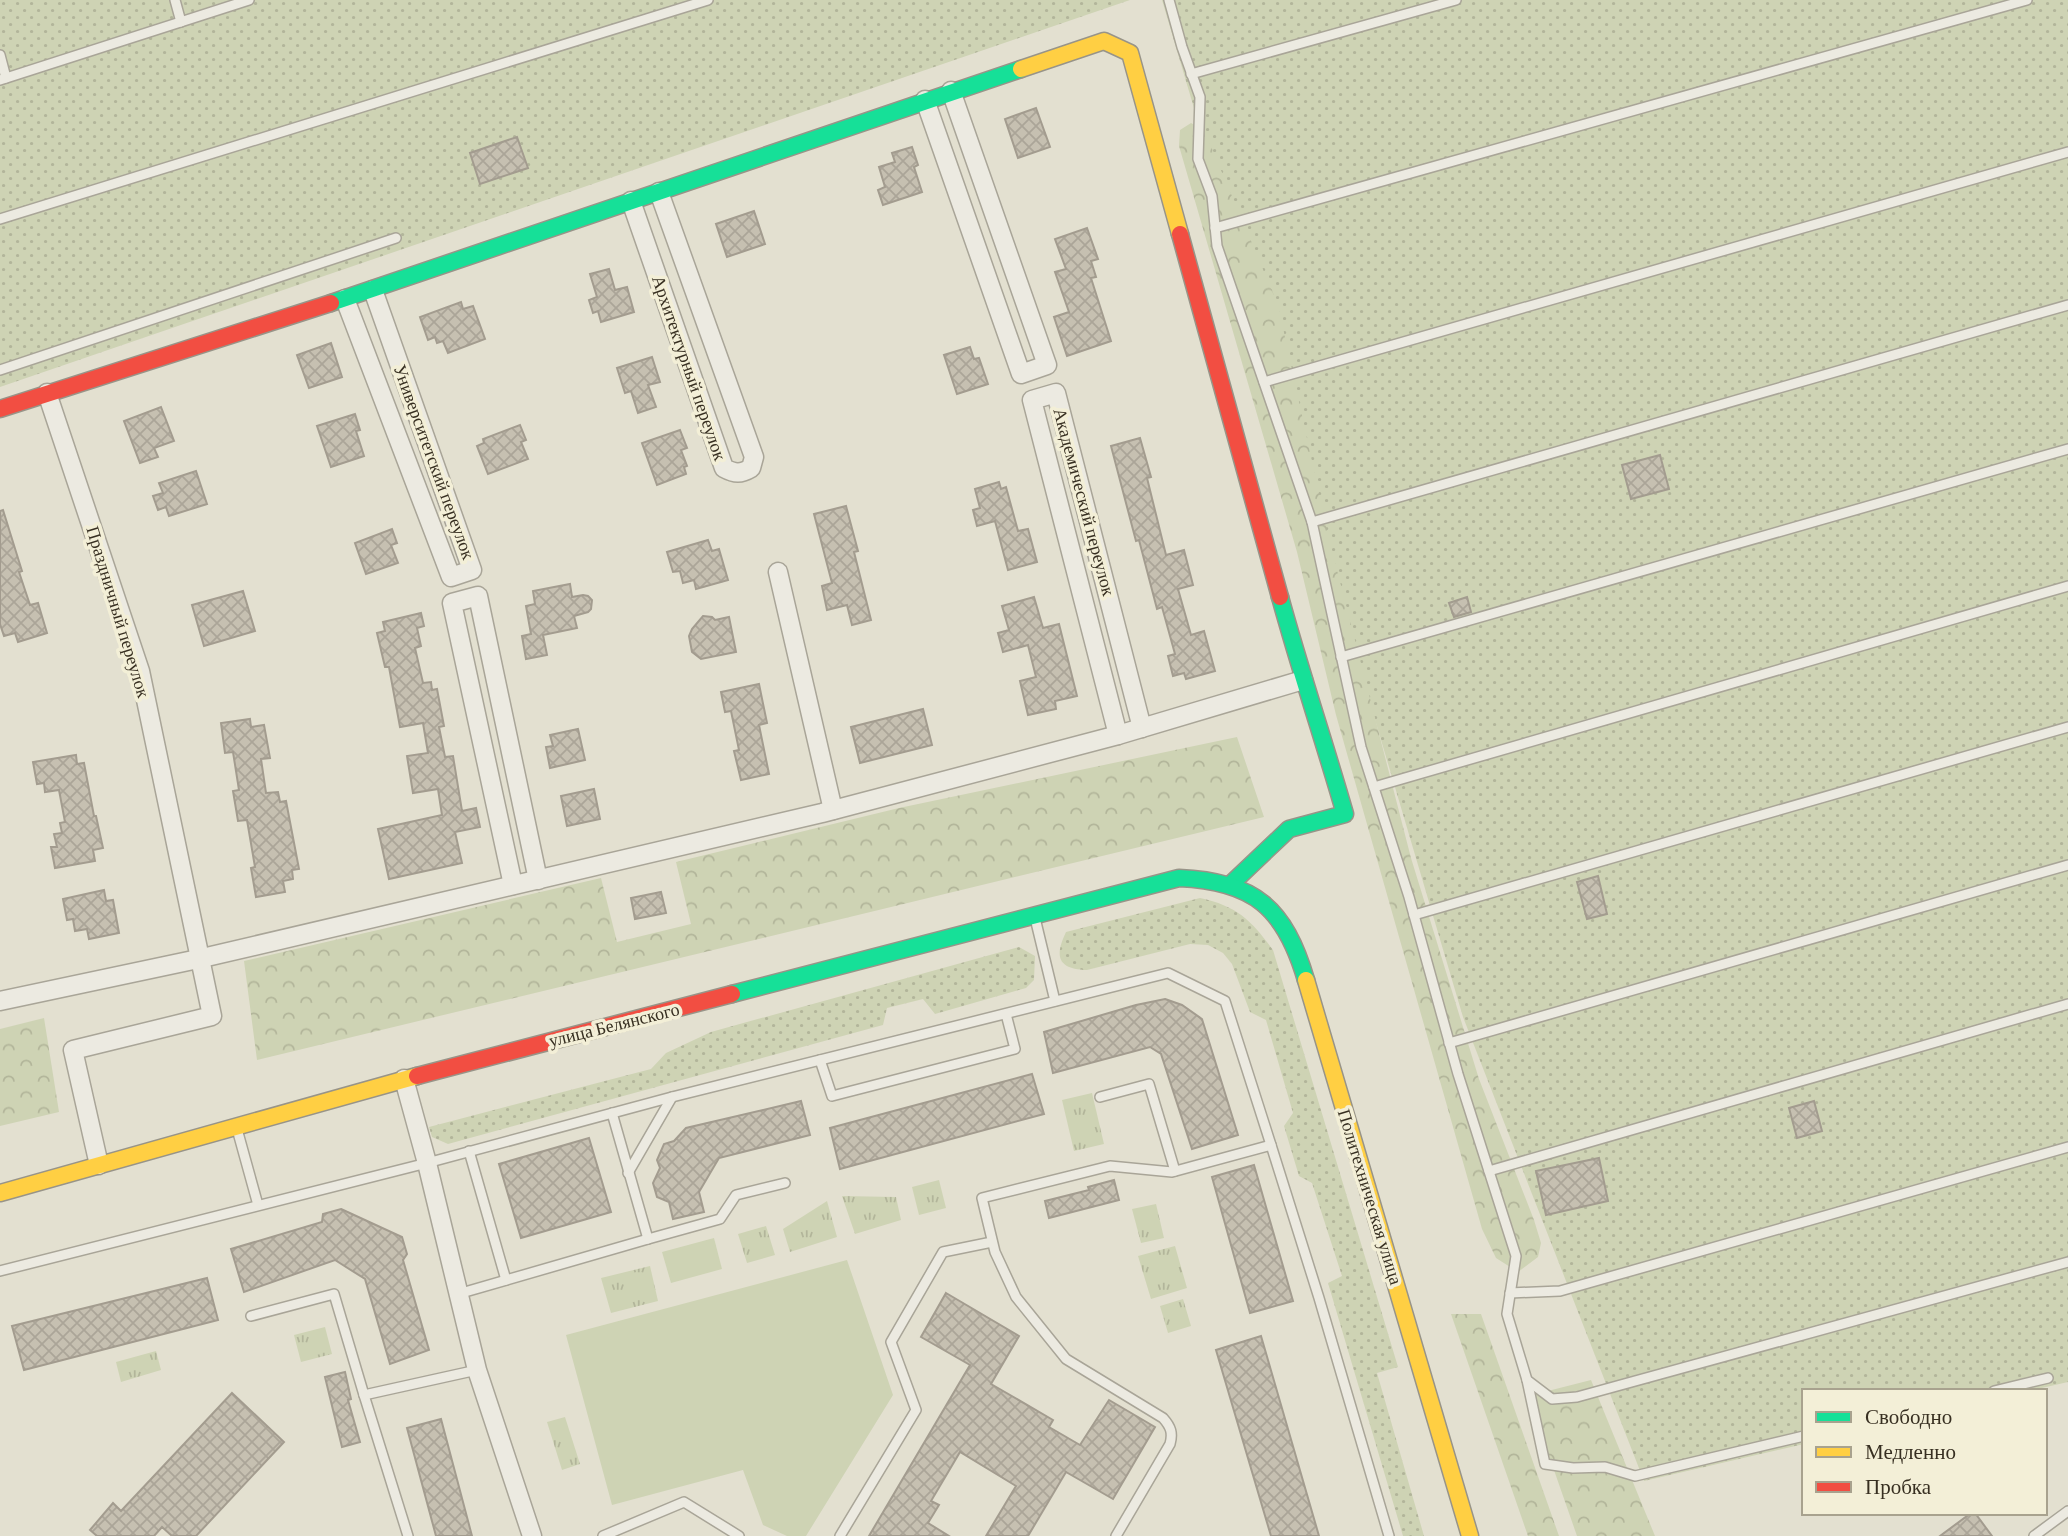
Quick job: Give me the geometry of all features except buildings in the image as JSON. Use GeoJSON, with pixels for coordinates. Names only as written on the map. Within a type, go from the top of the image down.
{"type":"FeatureCollection","features":[{"type":"Feature","properties":{"kind":"street"},"geometry":{"type":"LineString","coordinates":[[0,409],[373,290],[1104,41],[1130,53],[1304,680],[1313,702],[1345,814],[1289,829],[1231,884]]}},
{"type":"Feature","properties":{"kind":"street"},"geometry":{"type":"LineString","coordinates":[[925,100],[1021,374],[1047,365],[951,91]]}},
{"type":"Feature","properties":{"kind":"street","name":"Архитектурный переулок"},"geometry":{"type":"LineString","coordinates":[[631,201],[724,468],[733,473],[743,472],[751,468],[754,457],[659,192]]}},
{"type":"Feature","properties":{"kind":"street","name":"Университетский переулок"},"geometry":{"type":"LineString","coordinates":[[345,299],[451,577],[472,570],[373,290]]}},
{"type":"Feature","properties":{"kind":"street","name":"Праздничный переулок"},"geometry":{"type":"LineString","coordinates":[[47,393],[139,671],[212,1016],[73,1050],[99,1165]]}},
{"type":"Feature","properties":{"kind":"street","name":"Академический переулок"},"geometry":{"type":"LineString","coordinates":[[1118,735],[1032,400],[1056,393],[1142,728]]}},
{"type":"Feature","properties":{"kind":"street"},"geometry":{"type":"LineString","coordinates":[[778,572],[833,810]]}},
{"type":"Feature","properties":{"kind":"street"},"geometry":{"type":"LineString","coordinates":[[513,885],[452,603],[478,596],[538,880]]}},
{"type":"Feature","properties":{"kind":"street"},"geometry":{"type":"LineString","coordinates":[[0,1001],[198,959],[833,810],[1118,735],[1304,680]]}},
{"type":"Feature","properties":{"kind":"street","name":"улица Белянского"},"geometry":{"type":"LineString","coordinates":[[0,1193],[404,1079],[1179,878],[1206,878],[1231,884]]}},
{"type":"Feature","properties":{"kind":"street","name":"Политехническая улица"},"geometry":{"type":"LineString","coordinates":[[1231,884],[1266,905],[1284,926],[1297,949],[1470,1536]]}},
{"type":"Feature","properties":{"kind":"street"},"geometry":{"type":"LineString","coordinates":[[404,1079],[477,1370],[532,1536]]}},
{"type":"Feature","properties":{"kind":"lane"},"geometry":{"type":"LineString","coordinates":[[175,0],[181,22]]}},
{"type":"Feature","properties":{"kind":"lane"},"geometry":{"type":"LineString","coordinates":[[0,55],[3,79],[249,0]]}},
{"type":"Feature","properties":{"kind":"lane"},"geometry":{"type":"LineString","coordinates":[[0,219],[708,0]]}},
{"type":"Feature","properties":{"kind":"lane"},"geometry":{"type":"LineString","coordinates":[[1169,0],[1200,97],[1198,159],[1212,196],[1217,246],[1312,523],[1361,747],[1516,1256],[1507,1314],[1527,1380],[1545,1464],[1573,1468],[1605,1467],[1636,1476],[1802,1436]]}},
{"type":"Feature","properties":{"kind":"lane"},"geometry":{"type":"LineString","coordinates":[[1191,74],[1456,0]]}},
{"type":"Feature","properties":{"kind":"lane"},"geometry":{"type":"LineString","coordinates":[[1215,228],[2027,0]]}},
{"type":"Feature","properties":{"kind":"lane"},"geometry":{"type":"LineString","coordinates":[[1264,382],[2068,152]]}},
{"type":"Feature","properties":{"kind":"lane"},"geometry":{"type":"LineString","coordinates":[[0,370],[397,238]]}},
{"type":"Feature","properties":{"kind":"lane"},"geometry":{"type":"LineString","coordinates":[[1312,523],[2068,305]]}},
{"type":"Feature","properties":{"kind":"lane"},"geometry":{"type":"LineString","coordinates":[[1341,657],[2068,449]]}},
{"type":"Feature","properties":{"kind":"lane"},"geometry":{"type":"LineString","coordinates":[[1374,787],[2068,586]]}},
{"type":"Feature","properties":{"kind":"lane"},"geometry":{"type":"LineString","coordinates":[[1414,915],[2068,727]]}},
{"type":"Feature","properties":{"kind":"lane"},"geometry":{"type":"LineString","coordinates":[[1449,1043],[2068,865]]}},
{"type":"Feature","properties":{"kind":"lane"},"geometry":{"type":"LineString","coordinates":[[1035,916],[1055,1001]]}},
{"type":"Feature","properties":{"kind":"lane"},"geometry":{"type":"LineString","coordinates":[[0,1271],[427,1163],[671,1097],[1168,973],[1225,1001],[1319,1298],[1389,1536]]}},
{"type":"Feature","properties":{"kind":"lane"},"geometry":{"type":"LineString","coordinates":[[1489,1171],[2068,1004]]}},
{"type":"Feature","properties":{"kind":"lane"},"geometry":{"type":"LineString","coordinates":[[820,1060],[832,1096],[1016,1049],[1006,1014]]}},
{"type":"Feature","properties":{"kind":"lane"},"geometry":{"type":"LineString","coordinates":[[1100,1097],[1149,1084],[1175,1171]]}},
{"type":"Feature","properties":{"kind":"lane"},"geometry":{"type":"LineString","coordinates":[[628,1172],[671,1097]]}},
{"type":"Feature","properties":{"kind":"lane"},"geometry":{"type":"LineString","coordinates":[[612,1113],[648,1239]]}},
{"type":"Feature","properties":{"kind":"lane"},"geometry":{"type":"LineString","coordinates":[[236,1126],[258,1205]]}},
{"type":"Feature","properties":{"kind":"lane"},"geometry":{"type":"LineString","coordinates":[[1116,1536],[1173,1435],[1163,1418],[1066,1359],[1017,1297],[995,1252],[982,1198],[1110,1166],[1175,1171],[1271,1145]]}},
{"type":"Feature","properties":{"kind":"lane"},"geometry":{"type":"LineString","coordinates":[[1510,1293],[1560,1292],[2068,1147]]}},
{"type":"Feature","properties":{"kind":"lane"},"geometry":{"type":"LineString","coordinates":[[469,1152],[506,1280]]}},
{"type":"Feature","properties":{"kind":"lane"},"geometry":{"type":"LineString","coordinates":[[458,1293],[720,1219],[736,1195],[785,1184]]}},
{"type":"Feature","properties":{"kind":"lane"},"geometry":{"type":"LineString","coordinates":[[840,1536],[916,1409],[891,1342],[943,1252],[992,1242]]}},
{"type":"Feature","properties":{"kind":"lane"},"geometry":{"type":"LineString","coordinates":[[1527,1380],[1552,1399],[1577,1397],[2068,1262]]}},
{"type":"Feature","properties":{"kind":"lane"},"geometry":{"type":"LineString","coordinates":[[251,1316],[334,1294],[408,1536]]}},
{"type":"Feature","properties":{"kind":"lane"},"geometry":{"type":"LineString","coordinates":[[363,1395],[477,1370]]}},
{"type":"Feature","properties":{"kind":"lane"},"geometry":{"type":"LineString","coordinates":[[2002,1389],[2048,1378]]}},
{"type":"Feature","properties":{"kind":"lane"},"geometry":{"type":"LineString","coordinates":[[611,1535],[684,1502],[739,1536]]}},
{"type":"Feature","properties":{"kind":"lane"},"geometry":{"type":"LineString","coordinates":[[2034,1536],[2068,1511]]}},
{"type":"Feature","properties":{"kind":"green space"},"geometry":{"type":"Polygon","coordinates":[[[0,0],[1130,0],[0,387],[0,0]]]}},
{"type":"Feature","properties":{"kind":"green space"},"geometry":{"type":"Polygon","coordinates":[[[1162,0],[2068,0],[2068,1382],[2038,1389],[1802,1389],[1802,1444],[1644,1481],[1463,1017],[1162,0]]]}},
{"type":"Feature","properties":{"kind":"green space"},"geometry":{"type":"Polygon","coordinates":[[[1191,123],[1204,130],[1278,305],[1328,535],[1411,858],[1479,1079],[1541,1243],[1538,1257],[1518,1272],[1496,1258],[1482,1229],[1336,715],[1297,552],[1179,146],[1180,130],[1191,123]]]}},
{"type":"Feature","properties":{"kind":"green space"},"geometry":{"type":"Polygon","coordinates":[[[1237,737],[1264,817],[257,1060],[244,961],[601,878],[617,942],[691,924],[676,862],[899,808],[1237,737]]]}},
{"type":"Feature","properties":{"kind":"green space"},"geometry":{"type":"Polygon","coordinates":[[[1200,898],[1234,910],[1258,930],[1273,950],[1398,1367],[1377,1373],[1424,1536],[1403,1536],[1328,1283],[1342,1276],[1312,1183],[1299,1176],[1284,1126],[1293,1113],[1266,1020],[1250,1012],[1232,964],[1223,953],[1208,945],[1190,944],[1087,970],[1070,967],[1061,960],[1060,948],[1066,932],[1200,898]]]}},
{"type":"Feature","properties":{"kind":"green space"},"geometry":{"type":"Polygon","coordinates":[[[1019,947],[1035,956],[1034,980],[1026,988],[935,1014],[923,999],[887,1008],[883,1025],[448,1144],[432,1137],[429,1127],[651,1069],[666,1053],[711,1032],[1019,947]]]}},
{"type":"Feature","properties":{"kind":"green space"},"geometry":{"type":"Polygon","coordinates":[[[44,1018],[59,1112],[0,1126],[0,1029],[44,1018]]]}},
{"type":"Feature","properties":{"kind":"green space"},"geometry":{"type":"Polygon","coordinates":[[[1092,1093],[1104,1144],[1074,1151],[1062,1100],[1092,1093]]]}},
{"type":"Feature","properties":{"kind":"green space"},"geometry":{"type":"Polygon","coordinates":[[[939,1180],[946,1208],[919,1215],[912,1187],[939,1180]]]}},
{"type":"Feature","properties":{"kind":"green space"},"geometry":{"type":"Polygon","coordinates":[[[842,1196],[896,1197],[901,1220],[855,1234],[842,1196]]]}},
{"type":"Feature","properties":{"kind":"green space"},"geometry":{"type":"Polygon","coordinates":[[[827,1201],[837,1237],[790,1252],[783,1229],[827,1201]]]}},
{"type":"Feature","properties":{"kind":"green space"},"geometry":{"type":"Polygon","coordinates":[[[1156,1204],[1164,1238],[1141,1243],[1132,1209],[1156,1204]]]}},
{"type":"Feature","properties":{"kind":"green space"},"geometry":{"type":"Polygon","coordinates":[[[766,1226],[775,1255],[747,1263],[738,1234],[766,1226]]]}},
{"type":"Feature","properties":{"kind":"green space"},"geometry":{"type":"Polygon","coordinates":[[[714,1238],[722,1269],[671,1283],[662,1252],[714,1238]]]}},
{"type":"Feature","properties":{"kind":"green space"},"geometry":{"type":"Polygon","coordinates":[[[1175,1246],[1187,1288],[1151,1299],[1138,1256],[1175,1246]]]}},
{"type":"Feature","properties":{"kind":"green space"},"geometry":{"type":"Polygon","coordinates":[[[847,1260],[893,1395],[806,1536],[787,1536],[763,1525],[743,1470],[612,1505],[566,1335],[847,1260]]]}},
{"type":"Feature","properties":{"kind":"green space"},"geometry":{"type":"Polygon","coordinates":[[[650,1266],[658,1301],[611,1313],[601,1278],[650,1266]]]}},
{"type":"Feature","properties":{"kind":"green space"},"geometry":{"type":"Polygon","coordinates":[[[1183,1299],[1191,1326],[1168,1333],[1160,1306],[1183,1299]]]}},
{"type":"Feature","properties":{"kind":"green space"},"geometry":{"type":"Polygon","coordinates":[[[1451,1314],[1481,1314],[1559,1536],[1528,1536],[1451,1314]]]}},
{"type":"Feature","properties":{"kind":"green space"},"geometry":{"type":"Polygon","coordinates":[[[325,1327],[332,1354],[301,1362],[294,1335],[325,1327]]]}},
{"type":"Feature","properties":{"kind":"green space"},"geometry":{"type":"Polygon","coordinates":[[[156,1351],[161,1370],[121,1382],[116,1362],[156,1351]]]}},
{"type":"Feature","properties":{"kind":"green space"},"geometry":{"type":"Polygon","coordinates":[[[1591,1380],[1655,1536],[1577,1536],[1533,1410],[1536,1394],[1591,1380]]]}},
{"type":"Feature","properties":{"kind":"green space"},"geometry":{"type":"Polygon","coordinates":[[[565,1417],[580,1464],[562,1470],[547,1422],[565,1417]]]}},
{"type":"Feature","properties":{"kind":"traffic: fast"},"geometry":{"type":"LineString","coordinates":[[331,303],[1021,69]]}},
{"type":"Feature","properties":{"kind":"traffic: fast"},"geometry":{"type":"LineString","coordinates":[[1231,884],[1289,829],[1345,814],[1280,597]]}},
{"type":"Feature","properties":{"kind":"traffic: fast"},"geometry":{"type":"LineString","coordinates":[[732,994],[1179,878],[1228,885],[1263,903],[1288,934],[1306,980]]}},
{"type":"Feature","properties":{"kind":"traffic: slow"},"geometry":{"type":"LineString","coordinates":[[1021,69],[1104,41],[1130,53],[1180,234]]}},
{"type":"Feature","properties":{"kind":"traffic: slow"},"geometry":{"type":"LineString","coordinates":[[1306,980],[1470,1536]]}},
{"type":"Feature","properties":{"kind":"traffic: slow"},"geometry":{"type":"LineString","coordinates":[[0,1193],[417,1076]]}},
{"type":"Feature","properties":{"kind":"traffic: jam"},"geometry":{"type":"LineString","coordinates":[[1180,234],[1280,597]]}},
{"type":"Feature","properties":{"kind":"traffic: jam"},"geometry":{"type":"LineString","coordinates":[[0,409],[331,303]]}},
{"type":"Feature","properties":{"kind":"traffic: jam"},"geometry":{"type":"LineString","coordinates":[[417,1076],[732,994]]}}]}
